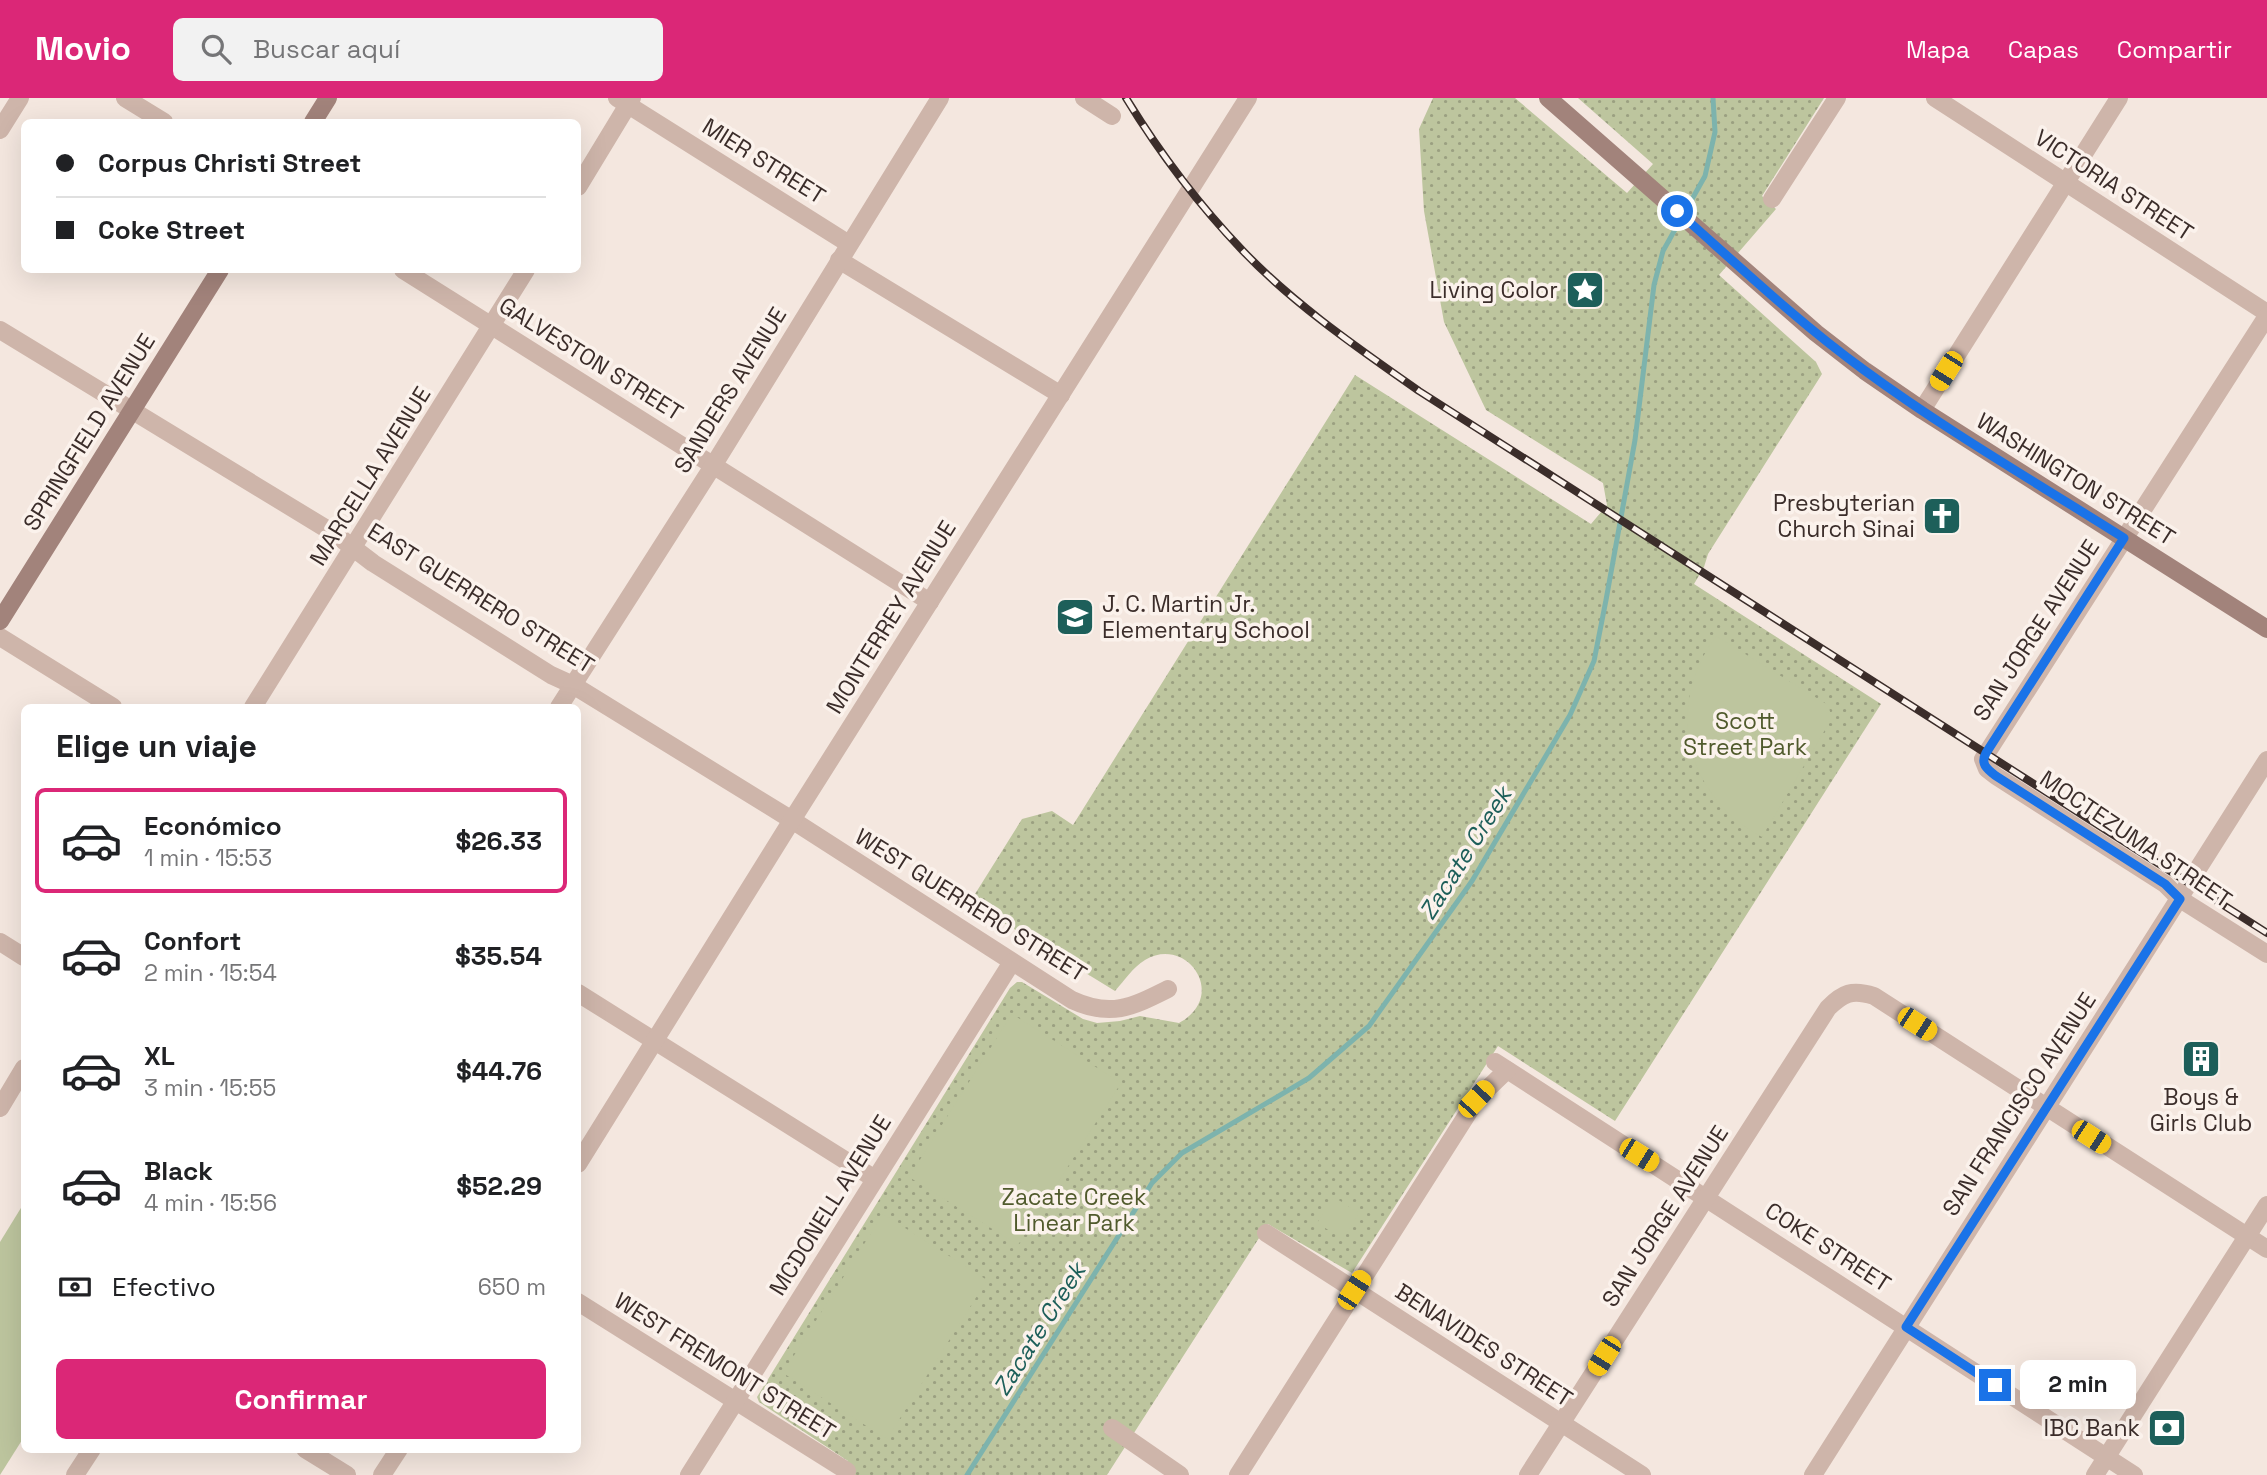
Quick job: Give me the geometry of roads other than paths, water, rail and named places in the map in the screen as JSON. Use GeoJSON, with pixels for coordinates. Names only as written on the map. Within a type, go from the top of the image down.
{"type":"FeatureCollection","features":[{"type":"Feature","properties":{"kind":"main road"},"geometry":{"type":"LineString","coordinates":[[315,119],[328,98]]}},
{"type":"Feature","properties":{"kind":"main road","name":"WASHINGTON STREET"},"geometry":{"type":"LineString","coordinates":[[1548,98],[1816,333],[1865,371],[2267,629]]}},
{"type":"Feature","properties":{"kind":"main road","name":"SPRINGFIELD AVENUE"},"geometry":{"type":"LineString","coordinates":[[0,621],[218,273]]}},
{"type":"Feature","properties":{"kind":"street"},"geometry":{"type":"LineString","coordinates":[[0,130],[20,98]]}},
{"type":"Feature","properties":{"kind":"street"},"geometry":{"type":"LineString","coordinates":[[125,98],[159,119]]}},
{"type":"Feature","properties":{"kind":"street","name":"SANDERS AVENUE"},"geometry":{"type":"LineString","coordinates":[[561,704],[713,466],[940,98]]}},
{"type":"Feature","properties":{"kind":"street"},"geometry":{"type":"LineString","coordinates":[[1084,98],[1112,116]]}},
{"type":"Feature","properties":{"kind":"street","name":"MONTERREY AVENUE"},"geometry":{"type":"LineString","coordinates":[[581,1159],[1248,98]]}},
{"type":"Feature","properties":{"kind":"street"},"geometry":{"type":"LineString","coordinates":[[1772,199],[1837,98]]}},
{"type":"Feature","properties":{"kind":"street","name":"VICTORIA STREET"},"geometry":{"type":"LineString","coordinates":[[1935,98],[2267,315]]}},
{"type":"Feature","properties":{"kind":"street"},"geometry":{"type":"LineString","coordinates":[[1922,410],[2119,98]]}},
{"type":"Feature","properties":{"kind":"street"},"geometry":{"type":"LineString","coordinates":[[581,182],[626,100]]}},
{"type":"Feature","properties":{"kind":"street","name":"MIER STREET"},"geometry":{"type":"LineString","coordinates":[[626,100],[849,244]]}},
{"type":"Feature","properties":{"kind":"street"},"geometry":{"type":"LineString","coordinates":[[839,260],[1061,395]]}},
{"type":"Feature","properties":{"kind":"street","name":"GALVESTON STREET"},"geometry":{"type":"LineString","coordinates":[[408,273],[930,602]]}},
{"type":"Feature","properties":{"kind":"street","name":"MARCELLA AVENUE"},"geometry":{"type":"LineString","coordinates":[[255,704],[524,273]]}},
{"type":"Feature","properties":{"kind":"street","name":"SAN JORGE AVENUE"},"geometry":{"type":"LineString","coordinates":[[1983,759],[2267,315]]}},
{"type":"Feature","properties":{"kind":"street","name":"EAST GUERRERO STREET"},"geometry":{"type":"LineString","coordinates":[[0,330],[335,534],[373,563],[540,668],[573,685],[792,820]]}},
{"type":"Feature","properties":{"kind":"street"},"geometry":{"type":"LineString","coordinates":[[0,637],[108,704]]}},
{"type":"Feature","properties":{"kind":"street","name":"MOCTEZUMA STREET"},"geometry":{"type":"LineString","coordinates":[[1983,759],[1987,769],[1996,776],[2165,884],[2180,899],[2267,954]]}},
{"type":"Feature","properties":{"kind":"street","name":"SAN FRANCISCO AVENUE"},"geometry":{"type":"LineString","coordinates":[[1813,1475],[2267,760]]}},
{"type":"Feature","properties":{"kind":"street","name":"WEST GUERRERO STREET"},"geometry":{"type":"LineString","coordinates":[[792,820],[1072,1000],[1090,1008],[1107,1011],[1134,1005],[1168,989]]}},
{"type":"Feature","properties":{"kind":"street"},"geometry":{"type":"LineString","coordinates":[[0,942],[21,955]]}},
{"type":"Feature","properties":{"kind":"street","name":"MCDONELL AVENUE"},"geometry":{"type":"LineString","coordinates":[[689,1475],[1012,962]]}},
{"type":"Feature","properties":{"kind":"street","name":"SAN JORGE AVENUE"},"geometry":{"type":"LineString","coordinates":[[1528,1475],[1705,1197],[1828,1009],[1840,996],[1850,992],[1874,996],[2046,1108]]}},
{"type":"Feature","properties":{"kind":"street"},"geometry":{"type":"LineString","coordinates":[[581,995],[875,1179]]}},
{"type":"Feature","properties":{"kind":"street","name":"COKE STREET"},"geometry":{"type":"LineString","coordinates":[[1354,1290],[1476,1099],[1501,1066],[2134,1475]]}},
{"type":"Feature","properties":{"kind":"street"},"geometry":{"type":"LineString","coordinates":[[0,1108],[21,1073]]}},
{"type":"Feature","properties":{"kind":"street"},"geometry":{"type":"LineString","coordinates":[[2046,1108],[2267,1249]]}},
{"type":"Feature","properties":{"kind":"street"},"geometry":{"type":"LineString","coordinates":[[2095,1475],[2267,1205]]}},
{"type":"Feature","properties":{"kind":"street","name":"BENAVIDES STREET"},"geometry":{"type":"LineString","coordinates":[[1266,1233],[1642,1475]]}},
{"type":"Feature","properties":{"kind":"street"},"geometry":{"type":"LineString","coordinates":[[1238,1475],[1354,1290]]}},
{"type":"Feature","properties":{"kind":"street","name":"WEST FREMONT STREET"},"geometry":{"type":"LineString","coordinates":[[581,1304],[847,1471]]}},
{"type":"Feature","properties":{"kind":"street"},"geometry":{"type":"LineString","coordinates":[[1112,1428],[1180,1475]]}},
{"type":"Feature","properties":{"kind":"street"},"geometry":{"type":"LineString","coordinates":[[75,1475],[89,1453]]}},
{"type":"Feature","properties":{"kind":"street"},"geometry":{"type":"LineString","coordinates":[[311,1453],[347,1475]]}},
{"type":"Feature","properties":{"kind":"street"},"geometry":{"type":"LineString","coordinates":[[382,1475],[396,1453]]}},
{"type":"Feature","properties":{"kind":"waterway","name":"Zacate Creek"},"geometry":{"type":"LineString","coordinates":[[967,1475],[1152,1183],[1182,1153],[1309,1078],[1369,1026],[1472,881],[1570,715],[1594,661],[1606,600],[1635,440],[1654,285],[1663,251],[1705,176],[1715,132],[1713,98]]}},
{"type":"Feature","properties":{"kind":"railway"},"geometry":{"type":"LineString","coordinates":[[1126,98],[1180,178],[1243,251],[1305,308],[1350,342],[1419,391],[2267,933]]}},
{"type":"Feature","properties":{"kind":"place","name":"Living Color"},"geometry":{"type":"Point","coordinates":[1585,290]}},
{"type":"Feature","properties":{"kind":"place","name":"Presbyterian Church Sinai"},"geometry":{"type":"Point","coordinates":[1942,516]}},
{"type":"Feature","properties":{"kind":"place","name":"J. C. Martin Jr. Elementary School"},"geometry":{"type":"Point","coordinates":[1075,617]}},
{"type":"Feature","properties":{"kind":"place","name":"Boys & Girls Club"},"geometry":{"type":"Point","coordinates":[2201,1059]}},
{"type":"Feature","properties":{"kind":"place","name":"IBC Bank"},"geometry":{"type":"Point","coordinates":[2167,1428]}},
{"type":"Feature","properties":{"kind":"park label","name":"Scott Street Park"},"geometry":{"type":"Point","coordinates":[1745,734]}},
{"type":"Feature","properties":{"kind":"park label","name":"Zacate Creek Linear Park"},"geometry":{"type":"Point","coordinates":[1074,1210]}}]}
